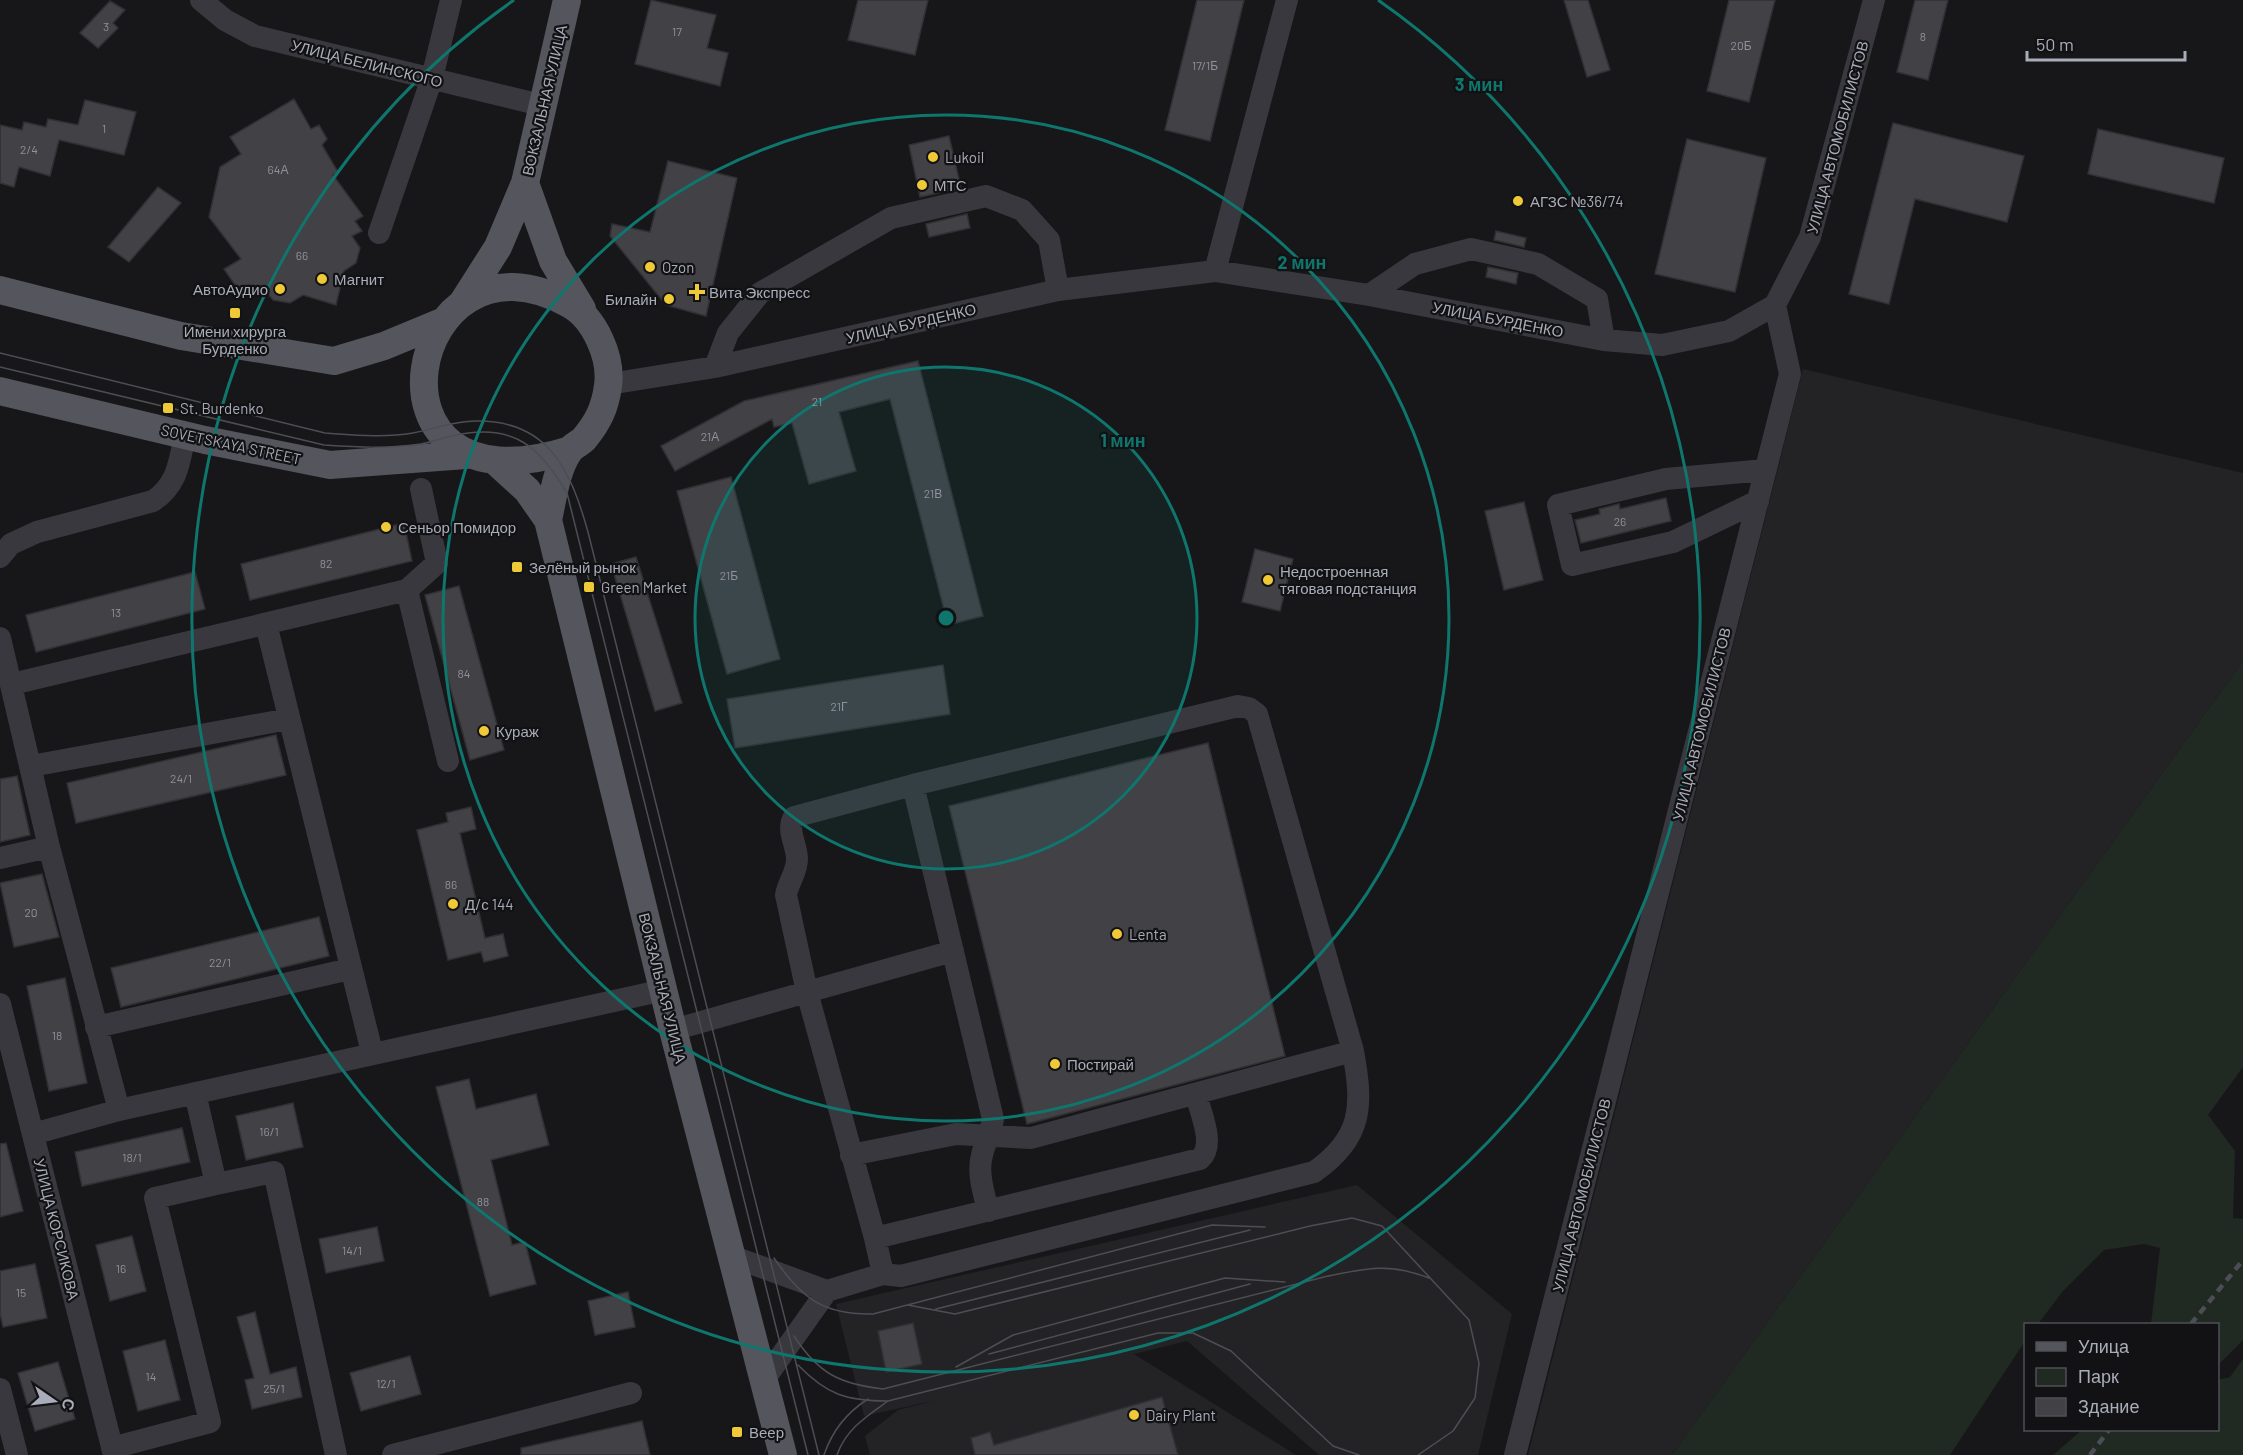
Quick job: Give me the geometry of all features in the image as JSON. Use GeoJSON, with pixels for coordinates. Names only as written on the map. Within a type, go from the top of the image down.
{"type":"FeatureCollection","features":[{"type":"Feature","properties":{"kind":"main road","name":"ВОКЗАЛЬНАЯ УЛИЦА"},"geometry":{"type":"LineString","coordinates":[[567,0],[525,183],[553,261],[593,328]]}},
{"type":"Feature","properties":{"kind":"main road","name":"SOVETSKAYA STREET"},"geometry":{"type":"LineString","coordinates":[[466,455],[438,432],[426,405],[422,376],[426,357],[428,348],[442,322],[464,302],[498,247],[525,183]]}},
{"type":"Feature","properties":{"kind":"main road","name":"SOVETSKAYA STREET"},"geometry":{"type":"LineString","coordinates":[[0,391],[185,435],[330,465],[466,455],[495,461],[517,462],[543,459],[570,450],[582,440],[603,412],[609,384],[605,354],[593,328],[573,306],[548,292],[519,286],[490,290],[464,302]]}},
{"type":"Feature","properties":{"kind":"main road","name":"SOVETSKAYA STREET"},"geometry":{"type":"LineString","coordinates":[[0,290],[181,336],[334,361],[384,346],[442,322]]}},
{"type":"Feature","properties":{"kind":"main road","name":"ВОКЗАЛЬНАЯ УЛИЦА"},"geometry":{"type":"LineString","coordinates":[[548,520],[557,482],[570,450]]}},
{"type":"Feature","properties":{"kind":"main road","name":"ВОКЗАЛЬНАЯ УЛИЦА"},"geometry":{"type":"LineString","coordinates":[[495,461],[527,490],[548,520],[673,1030],[783,1455]]}},
{"type":"Feature","properties":{"kind":"street","name":"УЛИЦА БЕЛИНСКОГО"},"geometry":{"type":"LineString","coordinates":[[201,0],[225,20],[255,36],[542,105]]}},
{"type":"Feature","properties":{"kind":"street"},"geometry":{"type":"LineString","coordinates":[[379,233],[432,78],[451,0]]}},
{"type":"Feature","properties":{"kind":"street"},"geometry":{"type":"LineString","coordinates":[[1215,271],[1287,0]]}},
{"type":"Feature","properties":{"kind":"street","name":"УЛИЦА АВТОМОБИЛИСТОВ"},"geometry":{"type":"LineString","coordinates":[[1515,1455],[1790,374],[1775,305],[1810,237],[1874,0]]}},
{"type":"Feature","properties":{"kind":"street"},"geometry":{"type":"LineString","coordinates":[[715,367],[728,333],[760,293],[891,218],[987,196],[1022,210],[1049,240],[1058,290]]}},
{"type":"Feature","properties":{"kind":"street"},"geometry":{"type":"LineString","coordinates":[[1369,295],[1415,264],[1471,249],[1538,264],[1597,299],[1604,340]]}},
{"type":"Feature","properties":{"kind":"street","name":"УЛИЦА БУРДЕНКО"},"geometry":{"type":"LineString","coordinates":[[609,384],[715,367],[1058,290],[1215,271],[1369,295],[1604,340],[1662,345],[1729,331],[1775,305]]}},
{"type":"Feature","properties":{"kind":"street"},"geometry":{"type":"LineString","coordinates":[[0,557],[11,544],[37,532],[153,501],[167,492],[175,476],[185,435]]}},
{"type":"Feature","properties":{"kind":"street"},"geometry":{"type":"LineString","coordinates":[[1758,501],[1673,542],[1572,565],[1557,505],[1666,479],[1766,470]]}},
{"type":"Feature","properties":{"kind":"street"},"geometry":{"type":"LineString","coordinates":[[12,684],[408,590],[437,563],[420,489]]}},
{"type":"Feature","properties":{"kind":"street"},"geometry":{"type":"LineString","coordinates":[[408,590],[448,761]]}},
{"type":"Feature","properties":{"kind":"street"},"geometry":{"type":"LineString","coordinates":[[266,624],[372,1052]]}},
{"type":"Feature","properties":{"kind":"street"},"geometry":{"type":"LineString","coordinates":[[0,638],[49,847],[118,1110]]}},
{"type":"Feature","properties":{"kind":"street"},"geometry":{"type":"LineString","coordinates":[[731,1256],[827,1290],[883,1274],[902,1276],[1314,1172],[1335,1158],[1350,1138],[1357,1118],[1360,1088],[1353,1051],[1257,714],[1249,708],[1238,706],[914,785],[794,818],[790,823],[797,858],[795,872],[788,883],[786,895],[807,992],[883,1274]]}},
{"type":"Feature","properties":{"kind":"street"},"geometry":{"type":"LineString","coordinates":[[31,766],[289,719]]}},
{"type":"Feature","properties":{"kind":"street"},"geometry":{"type":"LineString","coordinates":[[914,785],[993,1119],[990,1136],[982,1155],[980,1175],[988,1211]]}},
{"type":"Feature","properties":{"kind":"street"},"geometry":{"type":"LineString","coordinates":[[0,858],[49,847]]}},
{"type":"Feature","properties":{"kind":"street"},"geometry":{"type":"LineString","coordinates":[[673,1030],[952,951]]}},
{"type":"Feature","properties":{"kind":"street"},"geometry":{"type":"LineString","coordinates":[[96,1028],[350,969]]}},
{"type":"Feature","properties":{"kind":"street"},"geometry":{"type":"LineString","coordinates":[[33,1134],[118,1110],[372,1052],[664,990]]}},
{"type":"Feature","properties":{"kind":"street","name":"УЛИЦА КОРСИКОВА"},"geometry":{"type":"LineString","coordinates":[[0,1004],[113,1452]]}},
{"type":"Feature","properties":{"kind":"street"},"geometry":{"type":"LineString","coordinates":[[851,1155],[956,1134],[1031,1138],[1353,1051]]}},
{"type":"Feature","properties":{"kind":"street"},"geometry":{"type":"LineString","coordinates":[[195,1093],[216,1184]]}},
{"type":"Feature","properties":{"kind":"street"},"geometry":{"type":"LineString","coordinates":[[875,1238],[1200,1160],[1206,1154],[1208,1145],[1196,1094]]}},
{"type":"Feature","properties":{"kind":"street"},"geometry":{"type":"LineString","coordinates":[[113,1452],[210,1422],[155,1198],[274,1172],[336,1455]]}},
{"type":"Feature","properties":{"kind":"street"},"geometry":{"type":"LineString","coordinates":[[764,1380],[827,1290]]}},
{"type":"Feature","properties":{"kind":"street"},"geometry":{"type":"LineString","coordinates":[[0,1389],[5,1425],[17,1455]]}},
{"type":"Feature","properties":{"kind":"street"},"geometry":{"type":"LineString","coordinates":[[393,1455],[631,1393]]}},
{"type":"Feature","properties":{"kind":"shaded area"},"geometry":{"type":"Polygon","coordinates":[[[1803,369],[2243,473],[2243,661],[1672,1455],[1528,1455],[1803,369]]]}},
{"type":"Feature","properties":{"kind":"shaded area"},"geometry":{"type":"Polygon","coordinates":[[[1357,1185],[1512,1314],[1478,1455],[1319,1455],[1187,1341],[1134,1354],[1296,1455],[870,1455],[865,1436],[898,1410],[937,1400],[864,1416],[836,1304],[1357,1185]]]}},
{"type":"Feature","properties":{"kind":"green space"},"geometry":{"type":"Polygon","coordinates":[[[2243,661],[2243,1067],[2208,1115],[2235,1151],[2233,1218],[2243,1219],[2243,1340],[2219,1364],[2219,1323],[2151,1323],[2160,1248],[2144,1244],[2104,1250],[2063,1291],[2039,1323],[2024,1323],[2024,1343],[1950,1455],[1672,1455],[2243,661]]]}},
{"type":"Feature","properties":{"kind":"green space"},"geometry":{"type":"Polygon","coordinates":[[[2243,1359],[2243,1455],[2053,1455],[2081,1431],[2219,1431],[2219,1380],[2230,1377],[2243,1359]]]}},
{"type":"Feature","properties":{"kind":"building"},"geometry":{"type":"Polygon","coordinates":[[[651,0],[716,15],[707,48],[728,53],[720,86],[635,64],[651,0]]]}},
{"type":"Feature","properties":{"kind":"building"},"geometry":{"type":"Polygon","coordinates":[[[858,0],[928,0],[915,55],[848,40],[858,0]]]}},
{"type":"Feature","properties":{"kind":"building"},"geometry":{"type":"Polygon","coordinates":[[[1197,0],[1244,0],[1210,141],[1165,130],[1197,0]]]}},
{"type":"Feature","properties":{"kind":"building"},"geometry":{"type":"Polygon","coordinates":[[[1564,0],[1588,0],[1610,70],[1587,77],[1564,0]]]}},
{"type":"Feature","properties":{"kind":"building"},"geometry":{"type":"Polygon","coordinates":[[[1729,0],[1775,0],[1749,102],[1707,91],[1729,0]]]}},
{"type":"Feature","properties":{"kind":"building"},"geometry":{"type":"Polygon","coordinates":[[[1915,0],[1948,0],[1928,80],[1897,72],[1915,0]]]}},
{"type":"Feature","properties":{"kind":"building"},"geometry":{"type":"Polygon","coordinates":[[[110,1],[125,10],[113,23],[118,28],[98,48],[80,33],[110,1]]]}},
{"type":"Feature","properties":{"kind":"building"},"geometry":{"type":"Polygon","coordinates":[[[294,99],[311,129],[319,125],[327,139],[322,145],[338,172],[333,175],[363,216],[355,221],[362,231],[352,236],[360,248],[356,263],[344,271],[336,305],[303,295],[290,303],[273,300],[264,289],[255,295],[249,285],[239,291],[224,269],[241,259],[209,217],[220,167],[241,154],[230,137],[294,99]]]}},
{"type":"Feature","properties":{"kind":"building"},"geometry":{"type":"Polygon","coordinates":[[[85,100],[136,112],[124,155],[59,140],[50,176],[19,167],[14,187],[0,183],[0,125],[22,130],[24,122],[46,127],[48,119],[78,125],[85,100]]]}},
{"type":"Feature","properties":{"kind":"building"},"geometry":{"type":"Polygon","coordinates":[[[1893,123],[2024,156],[2007,222],[1915,199],[1889,304],[1849,294],[1893,123]]]}},
{"type":"Feature","properties":{"kind":"building"},"geometry":{"type":"Polygon","coordinates":[[[2098,129],[2224,158],[2214,203],[2088,174],[2098,129]]]}},
{"type":"Feature","properties":{"kind":"building","name":"Lukoil"},"geometry":{"type":"Polygon","coordinates":[[[949,136],[961,188],[920,197],[909,145],[949,136]]]}},
{"type":"Feature","properties":{"kind":"building"},"geometry":{"type":"Polygon","coordinates":[[[1687,139],[1766,158],[1735,292],[1655,274],[1687,139]]]}},
{"type":"Feature","properties":{"kind":"building"},"geometry":{"type":"Polygon","coordinates":[[[668,161],[737,178],[706,316],[666,305],[610,236],[612,224],[650,232],[668,161]]]}},
{"type":"Feature","properties":{"kind":"building"},"geometry":{"type":"Polygon","coordinates":[[[158,187],[181,203],[129,262],[108,247],[158,187]]]}},
{"type":"Feature","properties":{"kind":"building"},"geometry":{"type":"Polygon","coordinates":[[[967,214],[970,228],[929,237],[926,224],[967,214]]]}},
{"type":"Feature","properties":{"kind":"building"},"geometry":{"type":"Polygon","coordinates":[[[1496,231],[1526,238],[1524,247],[1494,240],[1496,231]]]}},
{"type":"Feature","properties":{"kind":"building"},"geometry":{"type":"Polygon","coordinates":[[[1488,267],[1518,273],[1516,284],[1486,277],[1488,267]]]}},
{"type":"Feature","properties":{"kind":"building"},"geometry":{"type":"Polygon","coordinates":[[[918,361],[983,616],[948,625],[890,399],[839,412],[856,471],[809,484],[792,423],[774,427],[772,419],[675,471],[661,446],[744,401],[918,361]]]}},
{"type":"Feature","properties":{"kind":"building"},"geometry":{"type":"Polygon","coordinates":[[[731,477],[780,659],[727,674],[677,491],[731,477]]]}},
{"type":"Feature","properties":{"kind":"building"},"geometry":{"type":"Polygon","coordinates":[[[1666,498],[1671,521],[1581,543],[1575,520],[1600,514],[1599,509],[1619,504],[1620,509],[1666,498]]]}},
{"type":"Feature","properties":{"kind":"building"},"geometry":{"type":"Polygon","coordinates":[[[1524,502],[1543,580],[1504,590],[1485,511],[1524,502]]]}},
{"type":"Feature","properties":{"kind":"building"},"geometry":{"type":"Polygon","coordinates":[[[404,523],[412,561],[250,600],[241,564],[404,523]]]}},
{"type":"Feature","properties":{"kind":"building","name":"Недостроенная тяговая подстанция"},"geometry":{"type":"Polygon","coordinates":[[[1255,549],[1293,559],[1280,611],[1242,602],[1255,549]]]}},
{"type":"Feature","properties":{"kind":"building"},"geometry":{"type":"Polygon","coordinates":[[[636,557],[682,703],[655,711],[611,564],[636,557]]]}},
{"type":"Feature","properties":{"kind":"building"},"geometry":{"type":"Polygon","coordinates":[[[195,572],[205,609],[36,652],[26,615],[195,572]]]}},
{"type":"Feature","properties":{"kind":"building"},"geometry":{"type":"Polygon","coordinates":[[[459,586],[504,750],[470,760],[425,595],[459,586]]]}},
{"type":"Feature","properties":{"kind":"building"},"geometry":{"type":"Polygon","coordinates":[[[943,665],[950,714],[735,748],[727,699],[943,665]]]}},
{"type":"Feature","properties":{"kind":"building"},"geometry":{"type":"Polygon","coordinates":[[[276,735],[286,775],[76,823],[67,783],[276,735]]]}},
{"type":"Feature","properties":{"kind":"building","name":"Lenta"},"geometry":{"type":"Polygon","coordinates":[[[1208,743],[1285,1056],[1027,1124],[949,806],[1208,743]]]}},
{"type":"Feature","properties":{"kind":"building"},"geometry":{"type":"Polygon","coordinates":[[[17,776],[30,835],[0,842],[0,779],[17,776]]]}},
{"type":"Feature","properties":{"kind":"building"},"geometry":{"type":"Polygon","coordinates":[[[471,807],[476,829],[460,833],[485,938],[503,934],[508,956],[484,962],[481,952],[448,960],[417,830],[448,822],[446,813],[471,807]]]}},
{"type":"Feature","properties":{"kind":"building"},"geometry":{"type":"Polygon","coordinates":[[[42,874],[59,937],[14,947],[0,883],[42,874]]]}},
{"type":"Feature","properties":{"kind":"building"},"geometry":{"type":"Polygon","coordinates":[[[319,917],[329,956],[121,1007],[111,968],[319,917]]]}},
{"type":"Feature","properties":{"kind":"building"},"geometry":{"type":"Polygon","coordinates":[[[65,978],[87,1083],[49,1091],[27,986],[65,978]]]}},
{"type":"Feature","properties":{"kind":"building"},"geometry":{"type":"Polygon","coordinates":[[[469,1079],[476,1109],[536,1094],[549,1145],[491,1160],[512,1245],[525,1242],[536,1284],[490,1296],[436,1087],[469,1079]]]}},
{"type":"Feature","properties":{"kind":"building"},"geometry":{"type":"Polygon","coordinates":[[[293,1103],[303,1147],[246,1160],[236,1116],[293,1103]]]}},
{"type":"Feature","properties":{"kind":"building"},"geometry":{"type":"Polygon","coordinates":[[[182,1128],[190,1162],[82,1186],[75,1152],[182,1128]]]}},
{"type":"Feature","properties":{"kind":"building"},"geometry":{"type":"Polygon","coordinates":[[[6,1143],[23,1211],[0,1217],[0,1144],[6,1143]]]}},
{"type":"Feature","properties":{"kind":"building"},"geometry":{"type":"Polygon","coordinates":[[[377,1227],[384,1261],[326,1273],[319,1239],[377,1227]]]}},
{"type":"Feature","properties":{"kind":"building"},"geometry":{"type":"Polygon","coordinates":[[[132,1236],[146,1291],[110,1301],[96,1245],[132,1236]]]}},
{"type":"Feature","properties":{"kind":"building"},"geometry":{"type":"Polygon","coordinates":[[[35,1264],[47,1318],[3,1327],[0,1314],[0,1271],[35,1264]]]}},
{"type":"Feature","properties":{"kind":"building"},"geometry":{"type":"Polygon","coordinates":[[[628,1292],[635,1327],[595,1335],[588,1301],[628,1292]]]}},
{"type":"Feature","properties":{"kind":"building"},"geometry":{"type":"Polygon","coordinates":[[[255,1312],[270,1374],[296,1367],[302,1397],[252,1409],[245,1380],[254,1378],[237,1317],[255,1312]]]}},
{"type":"Feature","properties":{"kind":"building"},"geometry":{"type":"Polygon","coordinates":[[[913,1323],[922,1364],[886,1372],[878,1331],[913,1323]]]}},
{"type":"Feature","properties":{"kind":"building"},"geometry":{"type":"Polygon","coordinates":[[[165,1340],[180,1400],[138,1411],[123,1351],[165,1340]]]}},
{"type":"Feature","properties":{"kind":"building"},"geometry":{"type":"Polygon","coordinates":[[[410,1356],[421,1394],[361,1411],[350,1373],[410,1356]]]}},
{"type":"Feature","properties":{"kind":"building"},"geometry":{"type":"Polygon","coordinates":[[[58,1362],[75,1419],[35,1431],[18,1373],[58,1362]]]}},
{"type":"Feature","properties":{"kind":"building","name":"Dairy Plant"},"geometry":{"type":"Polygon","coordinates":[[[1162,1397],[1178,1455],[975,1455],[971,1438],[990,1432],[994,1445],[1162,1397]]]}},
{"type":"Feature","properties":{"kind":"building"},"geometry":{"type":"Polygon","coordinates":[[[642,1421],[650,1455],[521,1455],[521,1448],[642,1421]]]}},
{"type":"Feature","properties":{"kind":"tram line"},"geometry":{"type":"LineString","coordinates":[[0,353],[325,433],[391,435],[413,433],[468,421],[501,423],[522,429],[553,453],[574,489],[588,532],[819,1455]]}},
{"type":"Feature","properties":{"kind":"tram line"},"geometry":{"type":"LineString","coordinates":[[0,367],[324,445],[397,447],[477,432],[510,436],[535,451],[557,477],[567,493],[808,1455]]}},
{"type":"Feature","properties":{"kind":"tram line"},"geometry":{"type":"LineString","coordinates":[[908,1305],[955,1314],[1310,1226],[1352,1218],[1382,1226],[1469,1320],[1479,1363],[1475,1398],[1453,1431],[1418,1455]]}},
{"type":"Feature","properties":{"kind":"tram line"},"geometry":{"type":"LineString","coordinates":[[774,1258],[794,1284],[815,1301],[840,1311],[873,1314],[1212,1225],[1265,1227]]}},
{"type":"Feature","properties":{"kind":"tram line"},"geometry":{"type":"LineString","coordinates":[[936,1309],[1250,1230]]}},
{"type":"Feature","properties":{"kind":"tram line"},"geometry":{"type":"LineString","coordinates":[[794,1336],[812,1359],[831,1374],[854,1384],[883,1389],[1328,1276],[1379,1268],[1402,1270],[1429,1278]]}},
{"type":"Feature","properties":{"kind":"tram line"},"geometry":{"type":"LineString","coordinates":[[956,1367],[1013,1335],[1225,1278],[1285,1282]]}},
{"type":"Feature","properties":{"kind":"tram line"},"geometry":{"type":"LineString","coordinates":[[989,1354],[1250,1284]]}},
{"type":"Feature","properties":{"kind":"tram line"},"geometry":{"type":"LineString","coordinates":[[798,1365],[828,1390],[849,1398],[888,1401],[1158,1333],[1193,1333],[1231,1351],[1333,1446],[1359,1455]]}},
{"type":"Feature","properties":{"kind":"tram line"},"geometry":{"type":"LineString","coordinates":[[824,1455],[841,1423],[868,1399]]}},
{"type":"Feature","properties":{"kind":"tram line"},"geometry":{"type":"LineString","coordinates":[[837,1455],[852,1430],[888,1401]]}},
{"type":"Feature","properties":{"kind":"railway"},"geometry":{"type":"LineString","coordinates":[[2192,1323],[2243,1260]]}},
{"type":"Feature","properties":{"kind":"railway"},"geometry":{"type":"LineString","coordinates":[[2090,1455],[2108,1431]]}},
{"type":"Feature","properties":{"kind":"place","name":"Lukoil"},"geometry":{"type":"Point","coordinates":[933,157]}},
{"type":"Feature","properties":{"kind":"place","name":"МТС"},"geometry":{"type":"Point","coordinates":[922,185]}},
{"type":"Feature","properties":{"kind":"place","name":"АГЗС №36/74"},"geometry":{"type":"Point","coordinates":[1518,201]}},
{"type":"Feature","properties":{"kind":"place","name":"Ozon"},"geometry":{"type":"Point","coordinates":[650,267]}},
{"type":"Feature","properties":{"kind":"place","name":"Магнит"},"geometry":{"type":"Point","coordinates":[322,279]}},
{"type":"Feature","properties":{"kind":"place","name":"АвтоАудио"},"geometry":{"type":"Point","coordinates":[280,289]}},
{"type":"Feature","properties":{"kind":"place","name":"Вита Экспресс"},"geometry":{"type":"Point","coordinates":[697,292]}},
{"type":"Feature","properties":{"kind":"place","name":"Билайн"},"geometry":{"type":"Point","coordinates":[669,299]}},
{"type":"Feature","properties":{"kind":"place","name":"Имени хирурга Бурденко"},"geometry":{"type":"Point","coordinates":[235,313]}},
{"type":"Feature","properties":{"kind":"place","name":"St. Burdenko"},"geometry":{"type":"Point","coordinates":[168,408]}},
{"type":"Feature","properties":{"kind":"place","name":"Сеньор Помидор"},"geometry":{"type":"Point","coordinates":[386,527]}},
{"type":"Feature","properties":{"kind":"place","name":"Зелёный рынок"},"geometry":{"type":"Point","coordinates":[517,567]}},
{"type":"Feature","properties":{"kind":"place","name":"Недостроенная тяговая подстанция"},"geometry":{"type":"Point","coordinates":[1268,580]}},
{"type":"Feature","properties":{"kind":"place","name":"Green Market"},"geometry":{"type":"Point","coordinates":[589,587]}},
{"type":"Feature","properties":{"kind":"place","name":"Кураж"},"geometry":{"type":"Point","coordinates":[484,731]}},
{"type":"Feature","properties":{"kind":"place","name":"Д/с 144"},"geometry":{"type":"Point","coordinates":[453,904]}},
{"type":"Feature","properties":{"kind":"place","name":"Lenta"},"geometry":{"type":"Point","coordinates":[1117,934]}},
{"type":"Feature","properties":{"kind":"place","name":"Постирай"},"geometry":{"type":"Point","coordinates":[1055,1064]}},
{"type":"Feature","properties":{"kind":"place","name":"Dairy Plant"},"geometry":{"type":"Point","coordinates":[1134,1415]}},
{"type":"Feature","properties":{"kind":"place","name":"Веер"},"geometry":{"type":"Point","coordinates":[737,1432]}}]}
